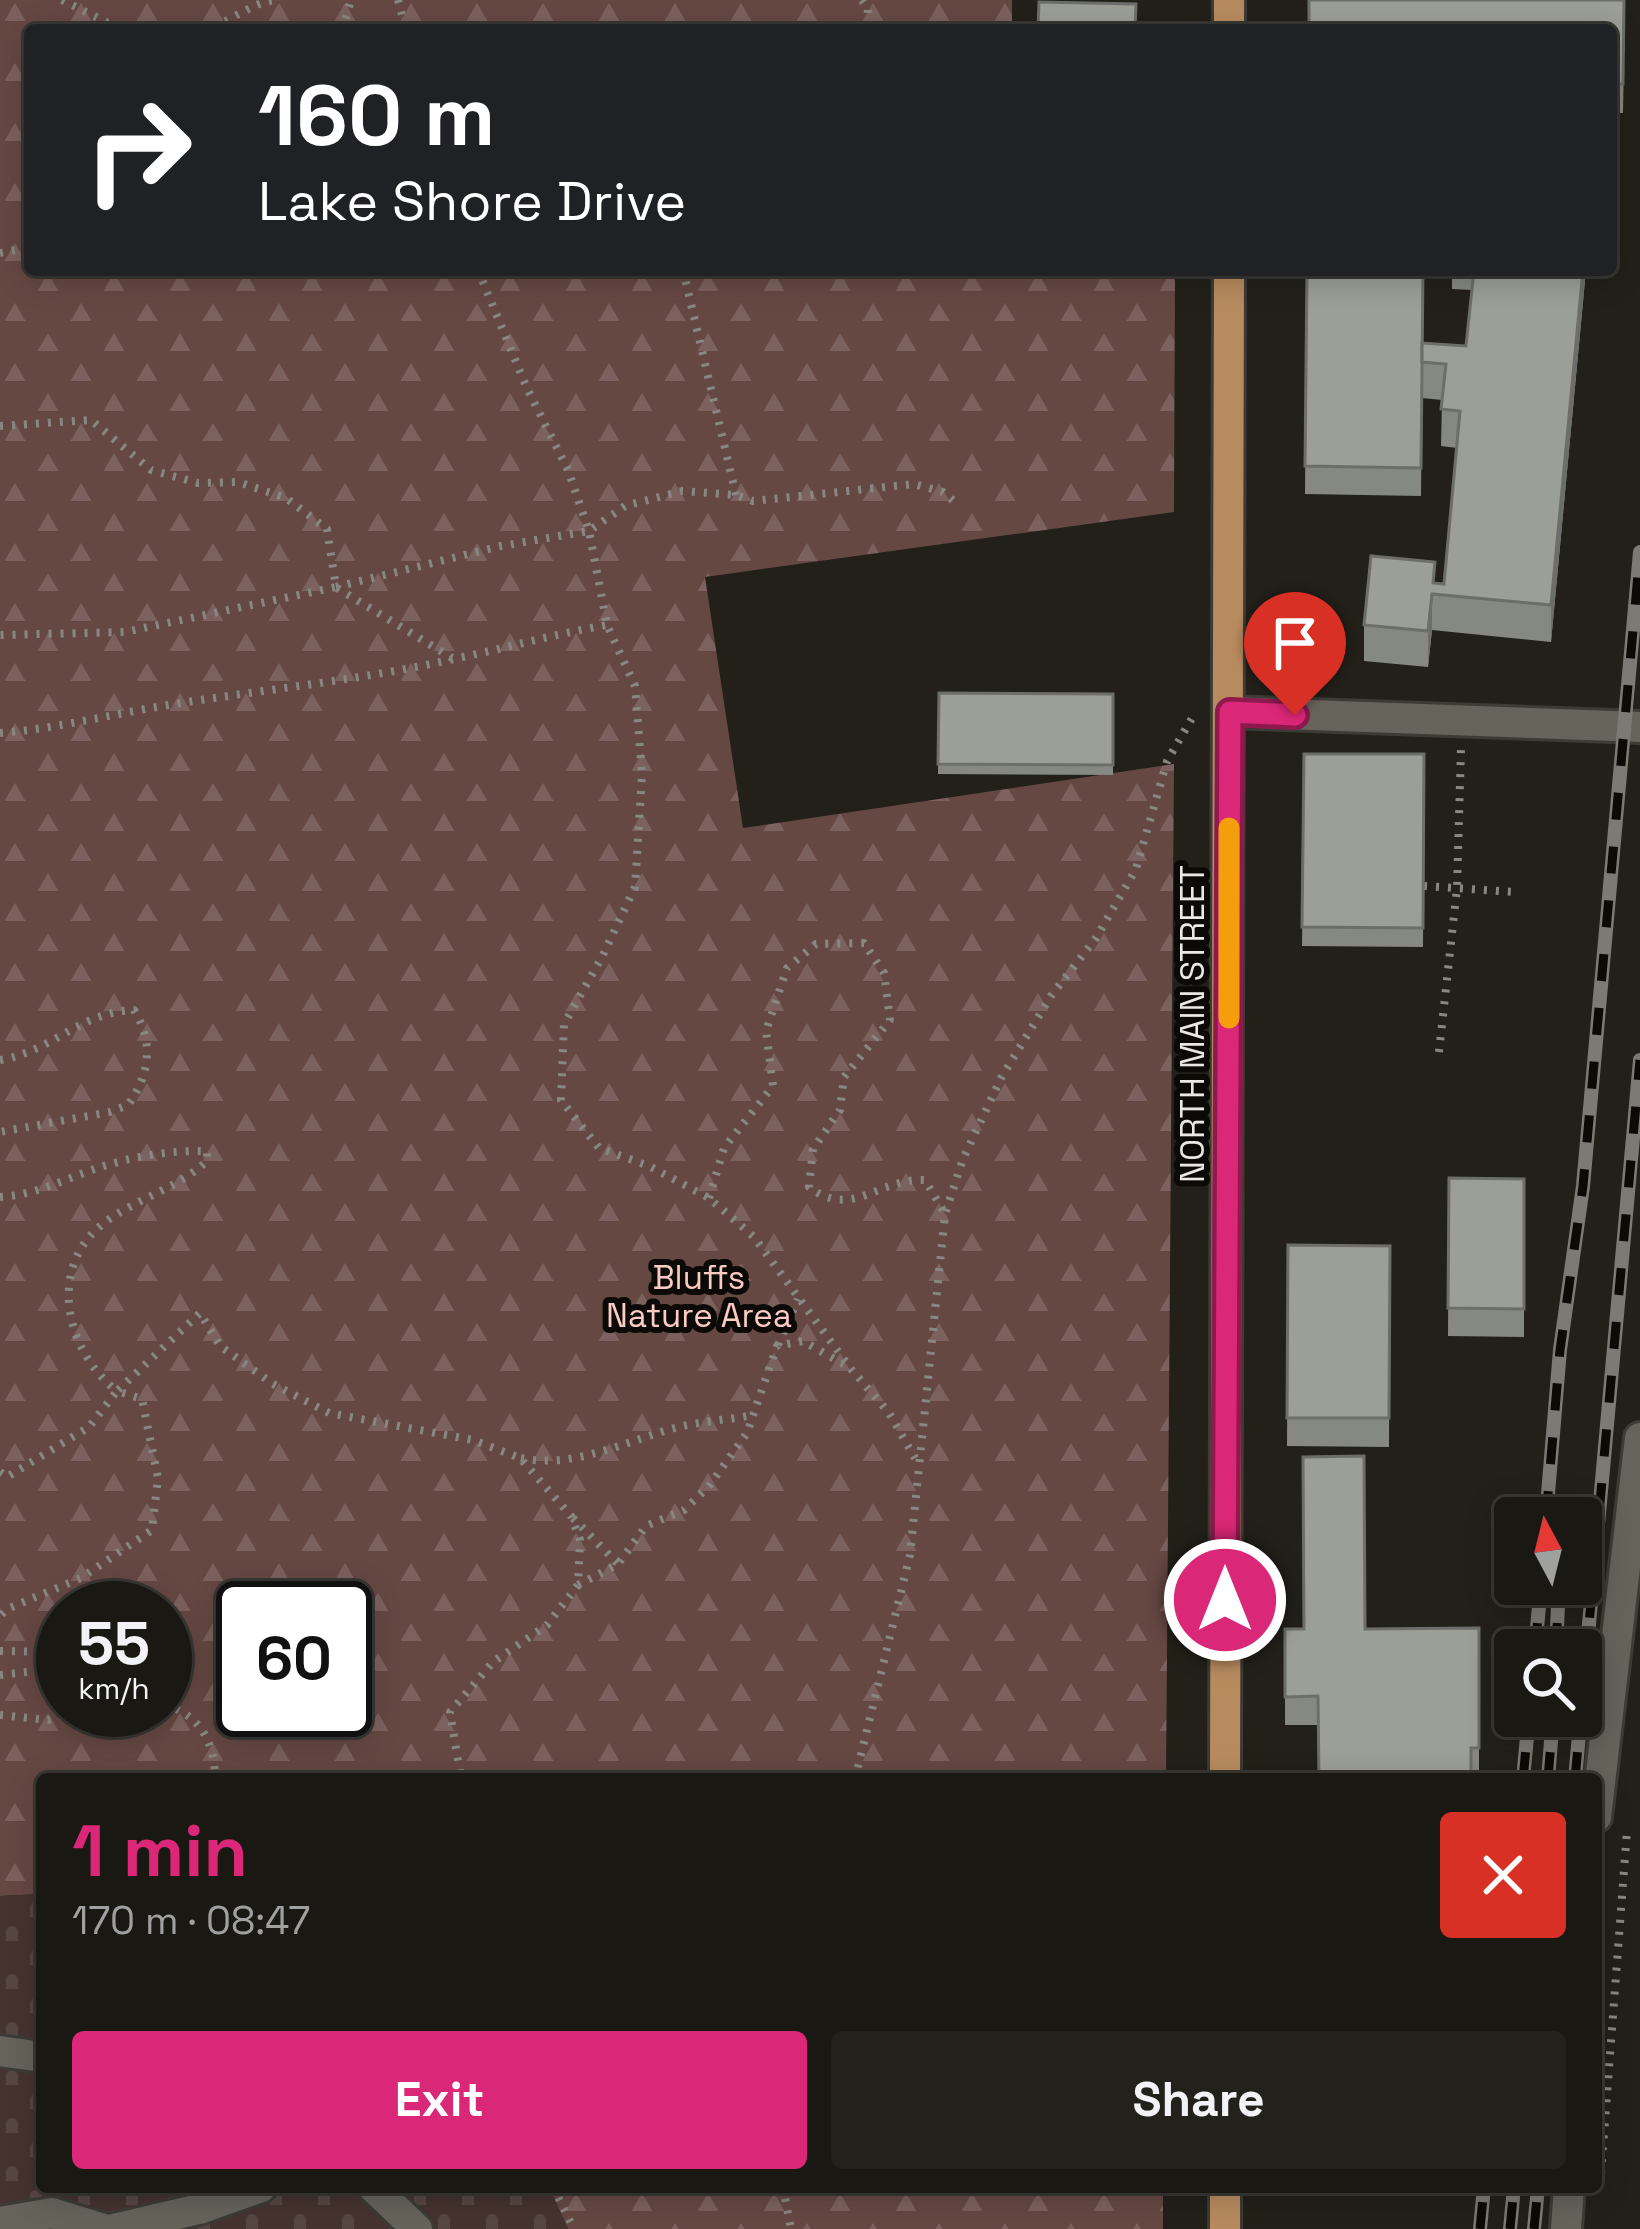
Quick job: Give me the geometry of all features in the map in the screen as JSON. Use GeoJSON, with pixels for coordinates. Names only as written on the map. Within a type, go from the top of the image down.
{"type":"FeatureCollection","features":[{"type":"Feature","properties":{"kind":"main road","name":"NORTH MAIN STREET"},"geometry":{"type":"LineString","coordinates":[[1225,1773],[1229,276]]}},
{"type":"Feature","properties":{"kind":"main road"},"geometry":{"type":"LineString","coordinates":[[1225,2193],[1225,2229]]}},
{"type":"Feature","properties":{"kind":"street"},"geometry":{"type":"LineString","coordinates":[[1230,712],[1640,727]]}},
{"type":"Feature","properties":{"kind":"street"},"geometry":{"type":"LineString","coordinates":[[1601,1773],[1640,1438]]}},
{"type":"Feature","properties":{"kind":"street"},"geometry":{"type":"LineString","coordinates":[[0,2051],[36,2056]]}},
{"type":"Feature","properties":{"kind":"street"},"geometry":{"type":"LineString","coordinates":[[113,2229],[201,2219],[250,2193]]}},
{"type":"Feature","properties":{"kind":"street"},"geometry":{"type":"LineString","coordinates":[[379,2193],[417,2229]]}},
{"type":"Feature","properties":{"kind":"street"},"geometry":{"type":"LineString","coordinates":[[1566,2229],[1569,2193]]}},
{"type":"Feature","properties":{"kind":"street"},"geometry":{"type":"LineString","coordinates":[[5,2224],[53,2200],[104,2229]]}},
{"type":"Feature","properties":{"kind":"path"},"geometry":{"type":"LineString","coordinates":[[62,0],[110,24]]}},
{"type":"Feature","properties":{"kind":"path"},"geometry":{"type":"LineString","coordinates":[[223,24],[264,1],[277,0]]}},
{"type":"Feature","properties":{"kind":"path"},"geometry":{"type":"LineString","coordinates":[[480,276],[526,386],[568,470],[589,531],[607,625],[635,686],[642,773],[635,887],[564,1024],[561,1100],[599,1148],[650,1166],[709,1198],[754,1237],[889,1413],[920,1465]]}},
{"type":"Feature","properties":{"kind":"path"},"geometry":{"type":"LineString","coordinates":[[684,276],[736,495]]}},
{"type":"Feature","properties":{"kind":"path"},"geometry":{"type":"LineString","coordinates":[[0,426],[91,420],[151,470],[198,483],[238,482],[286,498],[327,529],[336,587],[454,659]]}},
{"type":"Feature","properties":{"kind":"path"},"geometry":{"type":"LineString","coordinates":[[0,635],[124,632],[336,587],[501,546],[589,531],[625,506],[682,490],[753,501],[914,484],[943,492],[957,504]]}},
{"type":"Feature","properties":{"kind":"path"},"geometry":{"type":"LineString","coordinates":[[0,733],[52,729],[454,659],[607,625]]}},
{"type":"Feature","properties":{"kind":"path"},"geometry":{"type":"LineString","coordinates":[[857,1773],[910,1555],[945,1214],[963,1159],[1001,1078],[1051,996],[1096,938],[1136,869],[1167,761],[1194,713],[1230,712]]}},
{"type":"Feature","properties":{"kind":"path"},"geometry":{"type":"LineString","coordinates":[[1439,1052],[1457,888],[1462,740]]}},
{"type":"Feature","properties":{"kind":"path"},"geometry":{"type":"LineString","coordinates":[[1424,886],[1515,892]]}},
{"type":"Feature","properties":{"kind":"path"},"geometry":{"type":"LineString","coordinates":[[709,1198],[724,1148],[772,1086],[766,1031],[787,968],[816,944],[864,943],[884,973],[890,1020],[844,1077],[840,1110],[813,1150],[809,1186],[827,1200],[847,1202],[901,1179],[925,1180],[945,1214]]}},
{"type":"Feature","properties":{"kind":"path"},"geometry":{"type":"LineString","coordinates":[[0,1060],[47,1045],[106,1011],[134,1010],[148,1041],[148,1065],[128,1105],[0,1132]]}},
{"type":"Feature","properties":{"kind":"path"},"geometry":{"type":"LineString","coordinates":[[0,1198],[36,1193],[133,1158],[207,1151],[207,1161],[194,1174],[98,1226],[71,1276],[68,1306],[84,1357],[117,1391],[142,1399],[158,1478],[152,1530],[81,1578],[0,1616]]}},
{"type":"Feature","properties":{"kind":"path"},"geometry":{"type":"LineString","coordinates":[[457,1773],[450,1712],[493,1662],[547,1625],[578,1586],[618,1564],[646,1526],[684,1510],[709,1486],[747,1433],[798,1299]]}},
{"type":"Feature","properties":{"kind":"path"},"geometry":{"type":"LineString","coordinates":[[0,1472],[7,1477],[89,1427],[117,1391],[200,1312],[220,1346],[273,1384],[329,1413],[473,1439],[544,1463],[686,1425],[753,1415]]}},
{"type":"Feature","properties":{"kind":"path"},"geometry":{"type":"LineString","coordinates":[[777,1346],[803,1342],[851,1369]]}},
{"type":"Feature","properties":{"kind":"path"},"geometry":{"type":"LineString","coordinates":[[520,1458],[618,1564]]}},
{"type":"Feature","properties":{"kind":"path"},"geometry":{"type":"LineString","coordinates":[[557,1502],[571,1516],[580,1540],[578,1586]]}},
{"type":"Feature","properties":{"kind":"path"},"geometry":{"type":"LineString","coordinates":[[0,1651],[36,1652]]}},
{"type":"Feature","properties":{"kind":"path"},"geometry":{"type":"LineString","coordinates":[[0,1675],[36,1671]]}},
{"type":"Feature","properties":{"kind":"path"},"geometry":{"type":"LineString","coordinates":[[0,1715],[36,1719]]}},
{"type":"Feature","properties":{"kind":"path"},"geometry":{"type":"LineString","coordinates":[[192,1718],[215,1753],[215,1773]]}},
{"type":"Feature","properties":{"kind":"path"},"geometry":{"type":"LineString","coordinates":[[1602,2156],[1628,1812]]}},
{"type":"Feature","properties":{"kind":"path"},"geometry":{"type":"LineString","coordinates":[[556,2193],[574,2229]]}},
{"type":"Feature","properties":{"kind":"path"},"geometry":{"type":"LineString","coordinates":[[784,2193],[791,2229]]}},
{"type":"Feature","properties":{"kind":"green space","name":"Bluffs Nature Area"},"geometry":{"type":"Polygon","coordinates":[[[0,0],[1012,0],[1012,24],[24,24],[24,276],[1175,276],[1174,512],[705,577],[743,828],[1174,764],[1166,1773],[36,1773],[36,1894],[0,1896],[0,0]]]}},
{"type":"Feature","properties":{"kind":"green space"},"geometry":{"type":"Polygon","coordinates":[[[36,1894],[36,2193],[552,2193],[568,2229],[0,2229],[0,1896],[36,1894]]]}},
{"type":"Feature","properties":{"kind":"green space"},"geometry":{"type":"Polygon","coordinates":[[[552,2193],[1163,2193],[1163,2229],[568,2229],[552,2193]]]}},
{"type":"Feature","properties":{"kind":"building"},"geometry":{"type":"Polygon","coordinates":[[[1309,0],[1624,0],[1623,84],[1617,84],[1617,24],[1309,24],[1309,0]]]}},
{"type":"Feature","properties":{"kind":"building"},"geometry":{"type":"Polygon","coordinates":[[[1039,2],[1136,4],[1135,24],[1038,24],[1039,2]]]}},
{"type":"Feature","properties":{"kind":"building"},"geometry":{"type":"Polygon","coordinates":[[[1307,276],[1423,276],[1421,468],[1305,466],[1307,276]]]}},
{"type":"Feature","properties":{"kind":"building"},"geometry":{"type":"Polygon","coordinates":[[[1473,276],[1582,276],[1551,605],[1432,594],[1428,631],[1364,625],[1371,556],[1435,562],[1433,583],[1444,584],[1460,411],[1441,409],[1446,364],[1422,362],[1422,343],[1466,346],[1473,276]]]}},
{"type":"Feature","properties":{"kind":"building"},"geometry":{"type":"Polygon","coordinates":[[[939,693],[1113,694],[1113,765],[938,764],[939,693]]]}},
{"type":"Feature","properties":{"kind":"building"},"geometry":{"type":"Polygon","coordinates":[[[1304,754],[1424,754],[1423,928],[1302,927],[1304,754]]]}},
{"type":"Feature","properties":{"kind":"building"},"geometry":{"type":"Polygon","coordinates":[[[1449,1178],[1524,1179],[1524,1309],[1448,1308],[1449,1178]]]}},
{"type":"Feature","properties":{"kind":"building"},"geometry":{"type":"Polygon","coordinates":[[[1288,1245],[1390,1246],[1389,1418],[1287,1418],[1288,1245]]]}},
{"type":"Feature","properties":{"kind":"building"},"geometry":{"type":"Polygon","coordinates":[[[1364,1456],[1365,1629],[1479,1628],[1479,1748],[1471,1748],[1471,1773],[1319,1773],[1318,1696],[1285,1697],[1285,1629],[1304,1629],[1303,1457],[1364,1456]]]}},
{"type":"Feature","properties":{"kind":"railway"},"geometry":{"type":"LineString","coordinates":[[1548,1497],[1560,1350],[1583,1186],[1640,552]]}},
{"type":"Feature","properties":{"kind":"railway"},"geometry":{"type":"LineString","coordinates":[[1576,1773],[1640,1060]]}},
{"type":"Feature","properties":{"kind":"railway"},"geometry":{"type":"LineString","coordinates":[[1537,1629],[1539,1605]]}},
{"type":"Feature","properties":{"kind":"railway"},"geometry":{"type":"LineString","coordinates":[[1557,1629],[1558,1605]]}},
{"type":"Feature","properties":{"kind":"railway"},"geometry":{"type":"LineString","coordinates":[[1524,1773],[1527,1737]]}},
{"type":"Feature","properties":{"kind":"railway"},"geometry":{"type":"LineString","coordinates":[[1548,1773],[1551,1737]]}},
{"type":"Feature","properties":{"kind":"railway"},"geometry":{"type":"LineString","coordinates":[[1480,2229],[1483,2193]]}},
{"type":"Feature","properties":{"kind":"railway"},"geometry":{"type":"LineString","coordinates":[[1510,2229],[1513,2193]]}},
{"type":"Feature","properties":{"kind":"railway"},"geometry":{"type":"LineString","coordinates":[[1534,2229],[1537,2193]]}},
{"type":"Feature","properties":{"kind":"slow traffic"},"geometry":{"type":"LineString","coordinates":[[1229,828],[1229,1018]]}},
{"type":"Feature","properties":{"kind":"route"},"geometry":{"type":"LineString","coordinates":[[1225,1600],[1230,712],[1295,715]]}}]}
